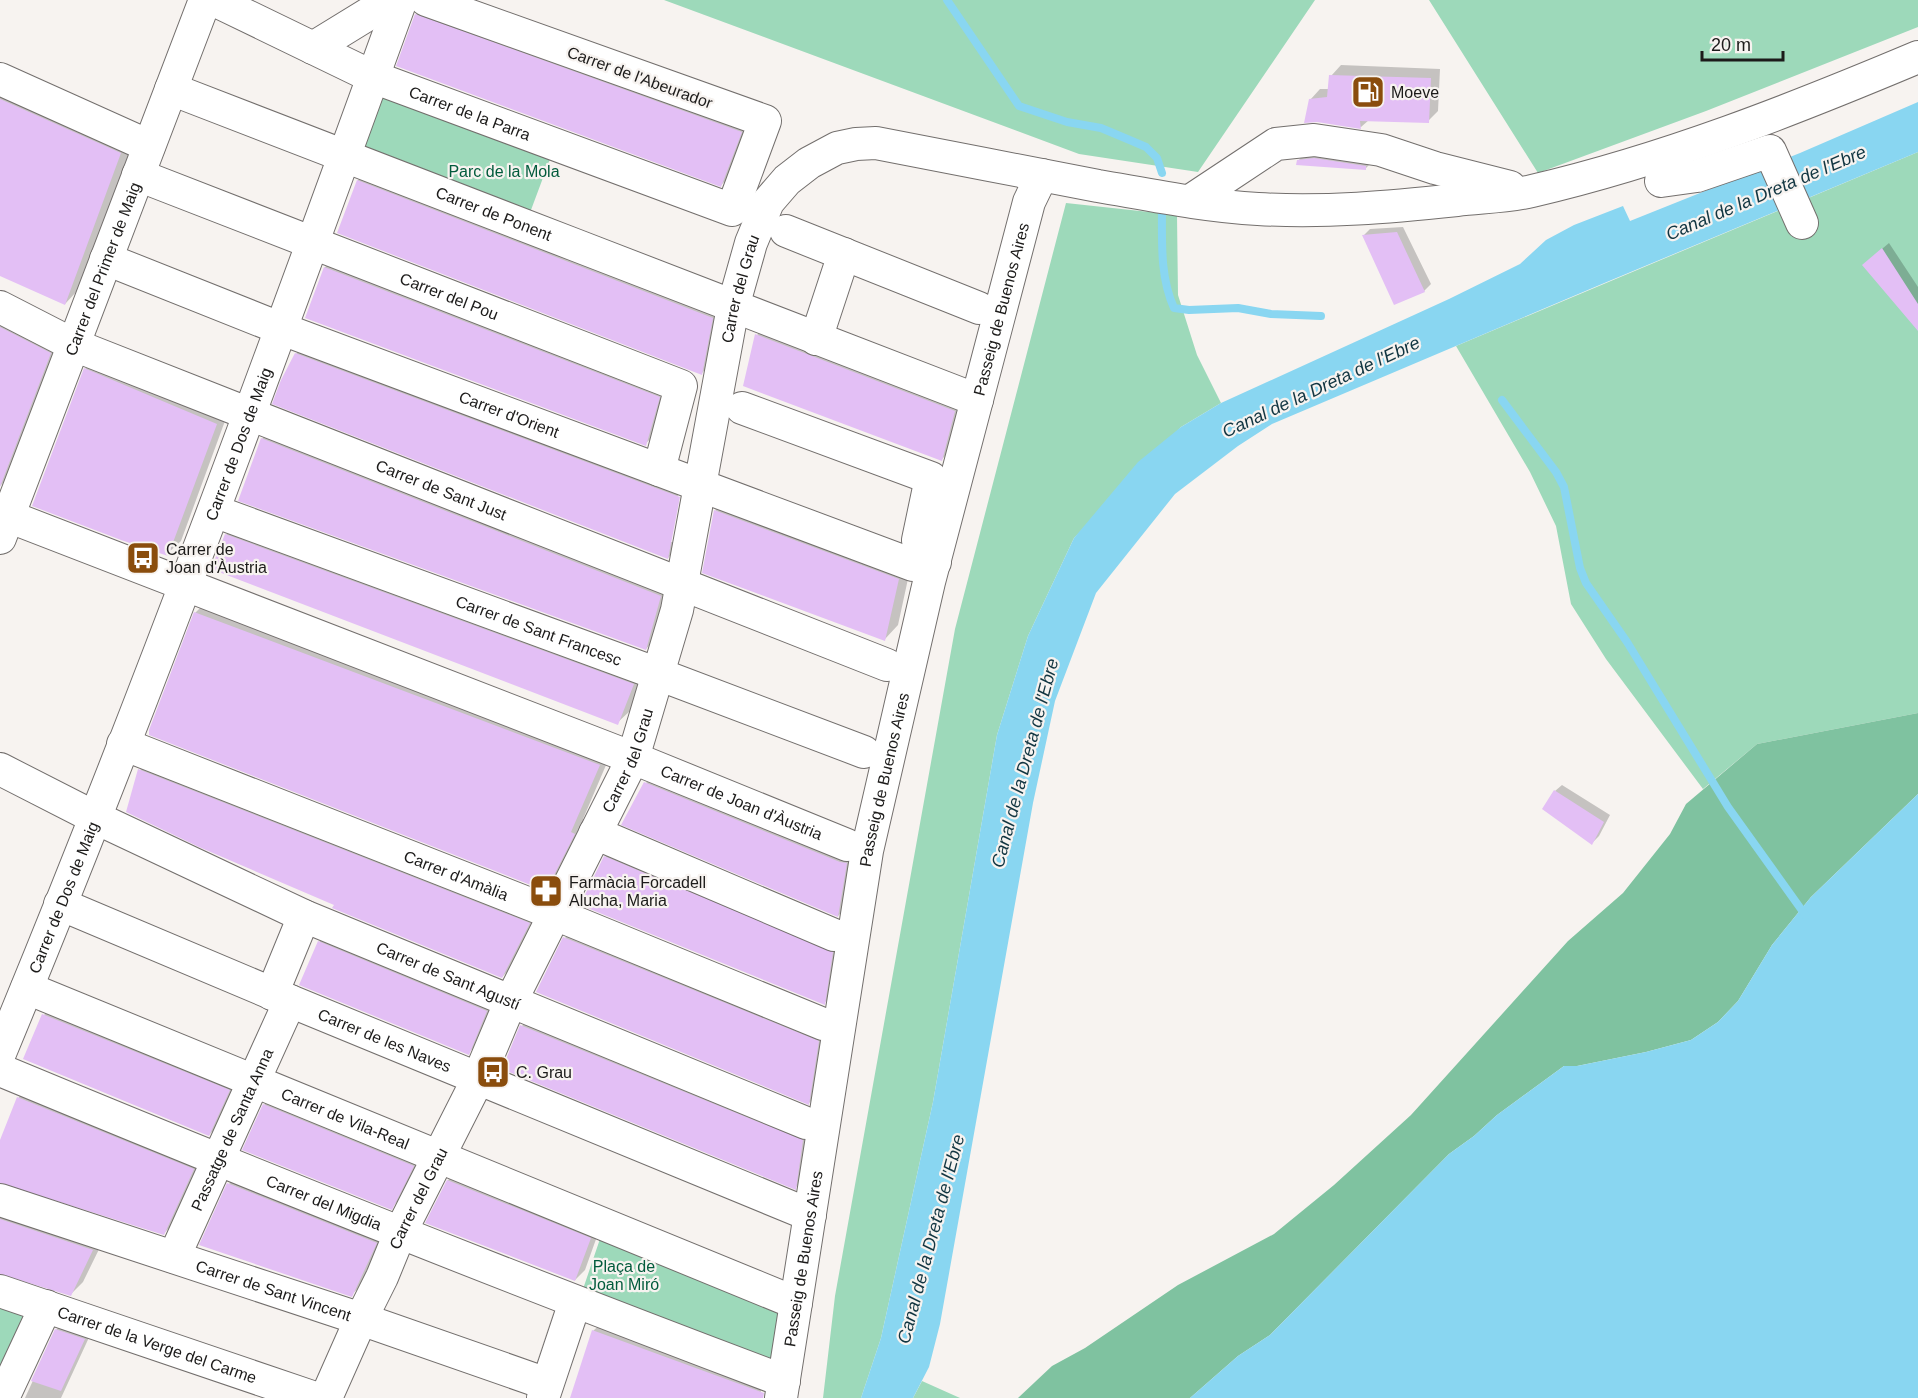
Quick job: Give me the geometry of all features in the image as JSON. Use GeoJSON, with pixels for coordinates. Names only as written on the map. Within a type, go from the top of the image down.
{"type":"FeatureCollection","features":[{"type":"Feature","properties":{"kind":"street","name":"Carrer del Primer de Maig"},"geometry":{"type":"LineString","coordinates":[[3,523],[74,345],[205,0]]}},
{"type":"Feature","properties":{"kind":"street","name":"Carrer de la Parra"},"geometry":{"type":"LineString","coordinates":[[214,0],[373,77],[732,210]]}},
{"type":"Feature","properties":{"kind":"street"},"geometry":{"type":"LineString","coordinates":[[313,48],[391,0]]}},
{"type":"Feature","properties":{"kind":"street","name":"Carrer de Dos de Maig"},"geometry":{"type":"LineString","coordinates":[[0,1053],[15,997],[60,904],[186,586],[314,243],[401,0]]}},
{"type":"Feature","properties":{"kind":"street","name":"Carrer de l'Abeurador"},"geometry":{"type":"LineString","coordinates":[[426,0],[765,121],[732,210]]}},
{"type":"Feature","properties":{"kind":"street","name":"Carrer del Grau"},"geometry":{"type":"LineString","coordinates":[[326,1398],[400,1233],[478,1079],[510,1003],[633,758],[677,610],[733,308],[751,243],[768,202],[787,180],[809,163],[837,148],[876,143],[1190,201],[1256,209],[1313,211],[1374,209],[1529,192],[1653,158],[1699,143],[1918,57]]}},
{"type":"Feature","properties":{"kind":"street"},"geometry":{"type":"LineString","coordinates":[[0,78],[149,146]]}},
{"type":"Feature","properties":{"kind":"street","name":"Carrer de Ponent"},"geometry":{"type":"LineString","coordinates":[[171,89],[733,308],[977,400]]}},
{"type":"Feature","properties":{"kind":"street"},"geometry":{"type":"LineString","coordinates":[[1190,201],[1276,144],[1314,140],[1381,150],[1435,168],[1529,192]]}},
{"type":"Feature","properties":{"kind":"street"},"geometry":{"type":"LineString","coordinates":[[1661,181],[1697,176],[1770,151],[1802,223]]}},
{"type":"Feature","properties":{"kind":"street","name":"Carrer del Pou"},"geometry":{"type":"LineString","coordinates":[[138,175],[681,386],[659,470]]}},
{"type":"Feature","properties":{"kind":"street","name":"Passeig de Buenos Aires"},"geometry":{"type":"LineString","coordinates":[[783,1390],[867,851],[924,563],[977,400],[1029,202],[1042,175]]}},
{"type":"Feature","properties":{"kind":"street"},"geometry":{"type":"LineString","coordinates":[[786,231],[979,308]]}},
{"type":"Feature","properties":{"kind":"street"},"geometry":{"type":"LineString","coordinates":[[816,339],[844,254]]}},
{"type":"Feature","properties":{"kind":"street","name":"Carrer d'Orient"},"geometry":{"type":"LineString","coordinates":[[106,259],[282,329],[659,470],[924,563]]}},
{"type":"Feature","properties":{"kind":"street","name":"Carrer de Sant Just"},"geometry":{"type":"LineString","coordinates":[[0,307],[74,345],[887,665]]}},
{"type":"Feature","properties":{"kind":"street"},"geometry":{"type":"LineString","coordinates":[[742,408],[931,478],[918,540],[924,563]]}},
{"type":"Feature","properties":{"kind":"street","name":"Carrer de Sant Francesc"},"geometry":{"type":"LineString","coordinates":[[214,510],[864,752]]}},
{"type":"Feature","properties":{"kind":"street","name":"Carrer de Joan d'Àustria"},"geometry":{"type":"LineString","coordinates":[[3,523],[186,586],[633,758],[847,845]]}},
{"type":"Feature","properties":{"kind":"street","name":"Carrer d'Amàlia"},"geometry":{"type":"LineString","coordinates":[[123,744],[555,914],[823,1024]]}},
{"type":"Feature","properties":{"kind":"street","name":"Carrer de Sant Agustí"},"geometry":{"type":"LineString","coordinates":[[0,769],[94,817],[304,916],[510,1003],[806,1123]]}},
{"type":"Feature","properties":{"kind":"street"},"geometry":{"type":"LineString","coordinates":[[595,833],[834,935]]}},
{"type":"Feature","properties":{"kind":"street","name":"Carrer de les Naves"},"geometry":{"type":"LineString","coordinates":[[60,904],[810,1215]]}},
{"type":"Feature","properties":{"kind":"street","name":"Passatge de Santa Anna"},"geometry":{"type":"LineString","coordinates":[[174,1257],[253,1082],[281,997],[304,916]]}},
{"type":"Feature","properties":{"kind":"street","name":"Carrer de Vila-Real"},"geometry":{"type":"LineString","coordinates":[[15,997],[253,1082],[796,1303]]}},
{"type":"Feature","properties":{"kind":"street","name":"Carrer del Migdia"},"geometry":{"type":"LineString","coordinates":[[0,1070],[218,1161],[575,1302],[783,1390]]}},
{"type":"Feature","properties":{"kind":"street","name":"Carrer de Sant Vincent"},"geometry":{"type":"LineString","coordinates":[[0,1200],[361,1319],[545,1391]]}},
{"type":"Feature","properties":{"kind":"street","name":"Carrer de la Verge del Carme"},"geometry":{"type":"LineString","coordinates":[[0,1291],[315,1398]]}},
{"type":"Feature","properties":{"kind":"street"},"geometry":{"type":"LineString","coordinates":[[545,1391],[575,1302]]}},
{"type":"Feature","properties":{"kind":"street"},"geometry":{"type":"LineString","coordinates":[[11,1396],[46,1306]]}},
{"type":"Feature","properties":{"kind":"green space"},"geometry":{"type":"Polygon","coordinates":[[[664,0],[1315,0],[1198,172],[1079,154],[664,0]]]}},
{"type":"Feature","properties":{"kind":"green space"},"geometry":{"type":"Polygon","coordinates":[[[1429,0],[1918,0],[1918,27],[1706,111],[1538,173],[1429,0]]]}},
{"type":"Feature","properties":{"kind":"green space","name":"Parc de la Mola"},"geometry":{"type":"Polygon","coordinates":[[[377,84],[553,151],[528,218],[354,150],[377,84]]]}},
{"type":"Feature","properties":{"kind":"green space"},"geometry":{"type":"Polygon","coordinates":[[[1918,152],[1918,713],[1757,744],[1703,789],[1606,659],[1571,604],[1556,526],[1530,472],[1456,346],[1918,152]]]}},
{"type":"Feature","properties":{"kind":"green space"},"geometry":{"type":"Polygon","coordinates":[[[1066,203],[1177,215],[1178,295],[1197,355],[1221,403],[1181,427],[1074,538],[1028,636],[997,735],[933,1102],[881,1338],[861,1398],[823,1398],[835,1296],[955,629],[1066,203]]]}},
{"type":"Feature","properties":{"kind":"green space"},"geometry":{"type":"Polygon","coordinates":[[[1918,713],[1918,794],[1811,897],[1772,945],[1738,1001],[1718,1022],[1691,1040],[1646,1052],[1577,1066],[1564,1066],[1497,1115],[1449,1154],[1270,1335],[1238,1356],[1190,1398],[1018,1398],[1052,1366],[1085,1348],[1178,1285],[1274,1234],[1334,1185],[1411,1115],[1568,941],[1623,893],[1670,834],[1686,804],[1757,744],[1918,713]]]}},
{"type":"Feature","properties":{"kind":"green space","name":"Plaça de Joan Miró"},"geometry":{"type":"Polygon","coordinates":[[[602,1233],[785,1308],[774,1367],[582,1292],[602,1233]]]}},
{"type":"Feature","properties":{"kind":"green space"},"geometry":{"type":"Polygon","coordinates":[[[0,1306],[28,1315],[0,1378],[0,1306]]]}},
{"type":"Feature","properties":{"kind":"green space"},"geometry":{"type":"Polygon","coordinates":[[[922,1381],[960,1398],[913,1398],[922,1381]]]}},
{"type":"Feature","properties":{"kind":"water","name":"Canal de la Dreta de l'Ebre"},"geometry":{"type":"Polygon","coordinates":[[[1918,102],[1918,152],[1272,424],[1238,446],[1175,494],[1096,593],[1055,701],[1033,803],[940,1324],[929,1367],[913,1398],[861,1398],[881,1338],[933,1102],[997,735],[1028,636],[1074,538],[1138,462],[1181,427],[1221,403],[1449,299],[1520,264],[1546,240],[1574,225],[1623,206],[1630,221],[1800,153],[1918,102]]]}},
{"type":"Feature","properties":{"kind":"water"},"geometry":{"type":"Polygon","coordinates":[[[1918,794],[1918,1398],[1190,1398],[1238,1356],[1270,1335],[1449,1154],[1497,1115],[1564,1066],[1577,1066],[1646,1052],[1691,1040],[1718,1022],[1738,1001],[1772,945],[1811,897],[1918,794]]]}},
{"type":"Feature","properties":{"kind":"building"},"geometry":{"type":"Polygon","coordinates":[[[415,14],[742,132],[721,187],[396,66],[415,14]]]}},
{"type":"Feature","properties":{"kind":"building"},"geometry":{"type":"Polygon","coordinates":[[[1329,75],[1431,78],[1429,123],[1360,121],[1361,129],[1317,122],[1304,123],[1309,99],[1327,97],[1329,75]]]}},
{"type":"Feature","properties":{"kind":"building"},"geometry":{"type":"Polygon","coordinates":[[[0,99],[121,153],[65,305],[0,276],[0,99]]]}},
{"type":"Feature","properties":{"kind":"building"},"geometry":{"type":"Polygon","coordinates":[[[1314,158],[1366,166],[1366,170],[1296,165],[1297,160],[1314,158]]]}},
{"type":"Feature","properties":{"kind":"building"},"geometry":{"type":"Polygon","coordinates":[[[357,180],[713,318],[702,375],[337,233],[357,180]]]}},
{"type":"Feature","properties":{"kind":"building"},"geometry":{"type":"Polygon","coordinates":[[[1397,232],[1425,292],[1394,305],[1362,235],[1397,232]]]}},
{"type":"Feature","properties":{"kind":"building"},"geometry":{"type":"Polygon","coordinates":[[[1882,248],[1918,304],[1918,331],[1862,265],[1882,248]]]}},
{"type":"Feature","properties":{"kind":"building"},"geometry":{"type":"Polygon","coordinates":[[[324,267],[660,397],[646,446],[305,318],[324,267]]]}},
{"type":"Feature","properties":{"kind":"building"},"geometry":{"type":"Polygon","coordinates":[[[0,327],[51,353],[0,487],[0,327]]]}},
{"type":"Feature","properties":{"kind":"building"},"geometry":{"type":"Polygon","coordinates":[[[755,334],[955,411],[942,461],[743,386],[755,334]]]}},
{"type":"Feature","properties":{"kind":"building"},"geometry":{"type":"Polygon","coordinates":[[[295,353],[680,497],[668,559],[272,404],[295,353]]]}},
{"type":"Feature","properties":{"kind":"building"},"geometry":{"type":"Polygon","coordinates":[[[84,368],[217,424],[168,556],[32,506],[84,368]]]}},
{"type":"Feature","properties":{"kind":"building"},"geometry":{"type":"Polygon","coordinates":[[[261,438],[661,596],[646,650],[238,501],[261,438]]]}},
{"type":"Feature","properties":{"kind":"building"},"geometry":{"type":"Polygon","coordinates":[[[714,510],[899,579],[885,641],[702,573],[714,510]]]}},
{"type":"Feature","properties":{"kind":"building"},"geometry":{"type":"Polygon","coordinates":[[[225,534],[634,684],[618,725],[211,569],[225,534]]]}},
{"type":"Feature","properties":{"kind":"building"},"geometry":{"type":"Polygon","coordinates":[[[194,612],[600,765],[571,832],[575,834],[546,891],[149,735],[194,612]]]}},
{"type":"Feature","properties":{"kind":"building"},"geometry":{"type":"Polygon","coordinates":[[[138,769],[530,923],[502,978],[332,908],[334,905],[199,847],[126,812],[138,769]]]}},
{"type":"Feature","properties":{"kind":"building"},"geometry":{"type":"Polygon","coordinates":[[[644,782],[847,863],[838,917],[621,825],[644,782]]]}},
{"type":"Feature","properties":{"kind":"building"},"geometry":{"type":"Polygon","coordinates":[[[1554,790],[1604,822],[1592,845],[1542,809],[1554,790]]]}},
{"type":"Feature","properties":{"kind":"building"},"geometry":{"type":"Polygon","coordinates":[[[604,856],[833,952],[825,1005],[580,905],[604,856]]]}},
{"type":"Feature","properties":{"kind":"building"},"geometry":{"type":"Polygon","coordinates":[[[563,937],[819,1041],[809,1105],[536,992],[563,937]]]}},
{"type":"Feature","properties":{"kind":"building"},"geometry":{"type":"Polygon","coordinates":[[[318,941],[487,1011],[469,1055],[299,985],[318,941]]]}},
{"type":"Feature","properties":{"kind":"building"},"geometry":{"type":"Polygon","coordinates":[[[42,1014],[230,1090],[209,1136],[23,1059],[42,1014]]]}},
{"type":"Feature","properties":{"kind":"building"},"geometry":{"type":"Polygon","coordinates":[[[520,1025],[803,1140],[796,1190],[502,1069],[520,1025]]]}},
{"type":"Feature","properties":{"kind":"building"},"geometry":{"type":"Polygon","coordinates":[[[17,1097],[194,1169],[164,1235],[0,1183],[0,1140],[17,1097]]]}},
{"type":"Feature","properties":{"kind":"building"},"geometry":{"type":"Polygon","coordinates":[[[263,1104],[414,1166],[392,1210],[242,1150],[263,1104]]]}},
{"type":"Feature","properties":{"kind":"building"},"geometry":{"type":"Polygon","coordinates":[[[447,1180],[591,1238],[575,1281],[425,1223],[447,1180]]]}},
{"type":"Feature","properties":{"kind":"building"},"geometry":{"type":"Polygon","coordinates":[[[227,1183],[377,1243],[352,1297],[199,1245],[227,1183]]]}},
{"type":"Feature","properties":{"kind":"building"},"geometry":{"type":"Polygon","coordinates":[[[0,1219],[93,1250],[71,1296],[0,1274],[0,1219]]]}},
{"type":"Feature","properties":{"kind":"building"},"geometry":{"type":"Polygon","coordinates":[[[55,1329],[85,1339],[61,1391],[31,1381],[55,1329]]]}},
{"type":"Feature","properties":{"kind":"building"},"geometry":{"type":"Polygon","coordinates":[[[592,1330],[764,1393],[763,1398],[570,1398],[592,1330]]]}},
{"type":"Feature","properties":{"kind":"waterway"},"geometry":{"type":"LineString","coordinates":[[947,0],[1019,106],[1067,122],[1101,128],[1146,147],[1157,158],[1162,173]]}},
{"type":"Feature","properties":{"kind":"waterway"},"geometry":{"type":"LineString","coordinates":[[1162,209],[1164,272],[1174,308],[1189,310],[1238,308],[1271,314],[1321,316]]}},
{"type":"Feature","properties":{"kind":"waterway"},"geometry":{"type":"LineString","coordinates":[[1502,400],[1556,472],[1564,487],[1580,568],[1586,583],[1627,642],[1728,807],[1806,916]]}},
{"type":"Feature","properties":{"kind":"place","name":"Moeve"},"geometry":{"type":"Point","coordinates":[1368,92]}},
{"type":"Feature","properties":{"kind":"place","name":"Carrer de Joan d'Àustria"},"geometry":{"type":"Point","coordinates":[143,558]}},
{"type":"Feature","properties":{"kind":"place","name":"Farmàcia Forcadell Alucha, Maria"},"geometry":{"type":"Point","coordinates":[546,891]}},
{"type":"Feature","properties":{"kind":"place","name":"C. Grau"},"geometry":{"type":"Point","coordinates":[493,1072]}}]}
